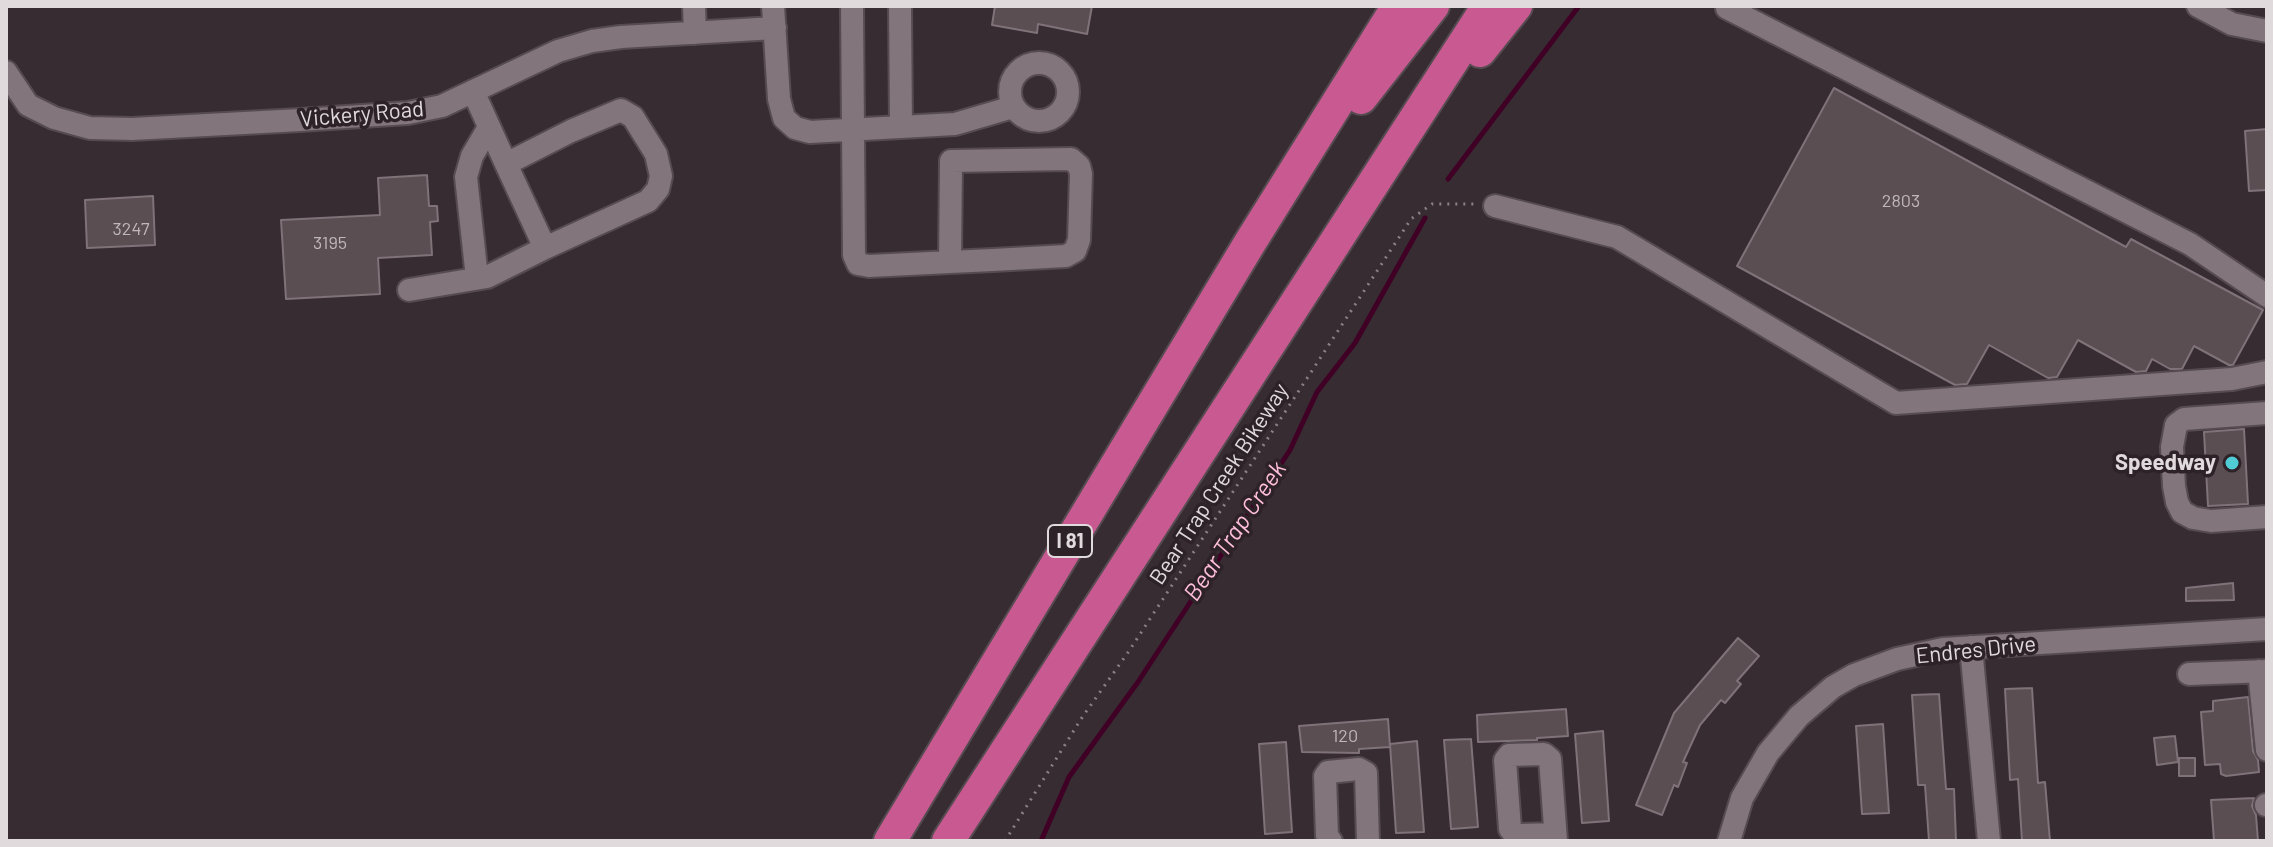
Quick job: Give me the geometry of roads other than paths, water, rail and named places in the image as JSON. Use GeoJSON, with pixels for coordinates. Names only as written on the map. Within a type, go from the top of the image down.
{"type":"FeatureCollection","features":[{"type":"Feature","properties":{"kind":"highway"},"geometry":{"type":"LineString","coordinates":[[1251,241],[1398,6]]}},
{"type":"Feature","properties":{"kind":"highway","name":"I 81"},"geometry":{"type":"LineString","coordinates":[[890,841],[1251,241],[1433,6]]}},
{"type":"Feature","properties":{"kind":"highway","name":"I 81"},"geometry":{"type":"LineString","coordinates":[[948,841],[1488,6]]}},
{"type":"Feature","properties":{"kind":"highway"},"geometry":{"type":"LineString","coordinates":[[1370,187],[1516,6]]}},
{"type":"Feature","properties":{"kind":"street"},"geometry":{"type":"LineString","coordinates":[[694,6],[695,33]]}},
{"type":"Feature","properties":{"kind":"street"},"geometry":{"type":"LineString","coordinates":[[852,6],[854,255],[858,264],[869,266],[1066,256],[1075,251],[1079,240],[1081,174],[1079,166],[1071,159],[951,161]]}},
{"type":"Feature","properties":{"kind":"street"},"geometry":{"type":"LineString","coordinates":[[900,6],[901,127]]}},
{"type":"Feature","properties":{"kind":"street"},"geometry":{"type":"LineString","coordinates":[[1729,6],[1727,8],[2190,244],[2267,296]]}},
{"type":"Feature","properties":{"kind":"street"},"geometry":{"type":"LineString","coordinates":[[2198,6],[2232,24],[2267,31]]}},
{"type":"Feature","properties":{"kind":"street"},"geometry":{"type":"LineString","coordinates":[[774,17],[779,99],[784,118],[795,128],[810,132],[952,124],[1013,107]]}},
{"type":"Feature","properties":{"kind":"street","name":"Vickery Road"},"geometry":{"type":"LineString","coordinates":[[6,72],[28,105],[54,118],[90,128],[408,113],[442,106],[558,51],[592,41],[695,33],[774,17]]}},
{"type":"Feature","properties":{"kind":"street"},"geometry":{"type":"LineString","coordinates":[[473,91],[545,248]]}},
{"type":"Feature","properties":{"kind":"street"},"geometry":{"type":"LineString","coordinates":[[409,290],[487,277],[648,201],[658,189],[661,176],[656,154],[633,117],[621,110],[506,164]]}},
{"type":"Feature","properties":{"kind":"street"},"geometry":{"type":"LineString","coordinates":[[950,262],[952,124]]}},
{"type":"Feature","properties":{"kind":"street"},"geometry":{"type":"LineString","coordinates":[[477,278],[466,177],[472,156],[489,127]]}},
{"type":"Feature","properties":{"kind":"street"},"geometry":{"type":"LineString","coordinates":[[1495,206],[1617,237],[1896,403],[2232,379],[2267,372]]}},
{"type":"Feature","properties":{"kind":"street"},"geometry":{"type":"LineString","coordinates":[[2267,413],[2184,419],[2176,425],[2172,447],[2174,486],[2182,512],[2193,518],[2211,521],[2267,517]]}},
{"type":"Feature","properties":{"kind":"street","name":"Endres Drive"},"geometry":{"type":"LineString","coordinates":[[1729,841],[1742,798],[1768,753],[1799,716],[1833,687],[1854,675],[1897,659],[1943,649],[2267,629]]}},
{"type":"Feature","properties":{"kind":"street"},"geometry":{"type":"LineString","coordinates":[[1971,647],[1989,841]]}},
{"type":"Feature","properties":{"kind":"street"},"geometry":{"type":"LineString","coordinates":[[2189,674],[2263,671],[2267,750]]}},
{"type":"Feature","properties":{"kind":"street"},"geometry":{"type":"LineString","coordinates":[[1359,769],[1366,773],[1368,840],[1332,841],[1327,836],[1325,776],[1328,772],[1359,769]]}},
{"type":"Feature","properties":{"kind":"waterway","name":"Bear Trap Creek"},"geometry":{"type":"LineString","coordinates":[[1448,179],[1579,6]]}},
{"type":"Feature","properties":{"kind":"waterway","name":"Bear Trap Creek"},"geometry":{"type":"LineString","coordinates":[[1041,841],[1069,777],[1138,682],[1290,450],[1317,392],[1355,343],[1425,218]]}},
{"type":"Feature","properties":{"kind":"place","name":"Speedway"},"geometry":{"type":"Point","coordinates":[2232,463]}}]}
